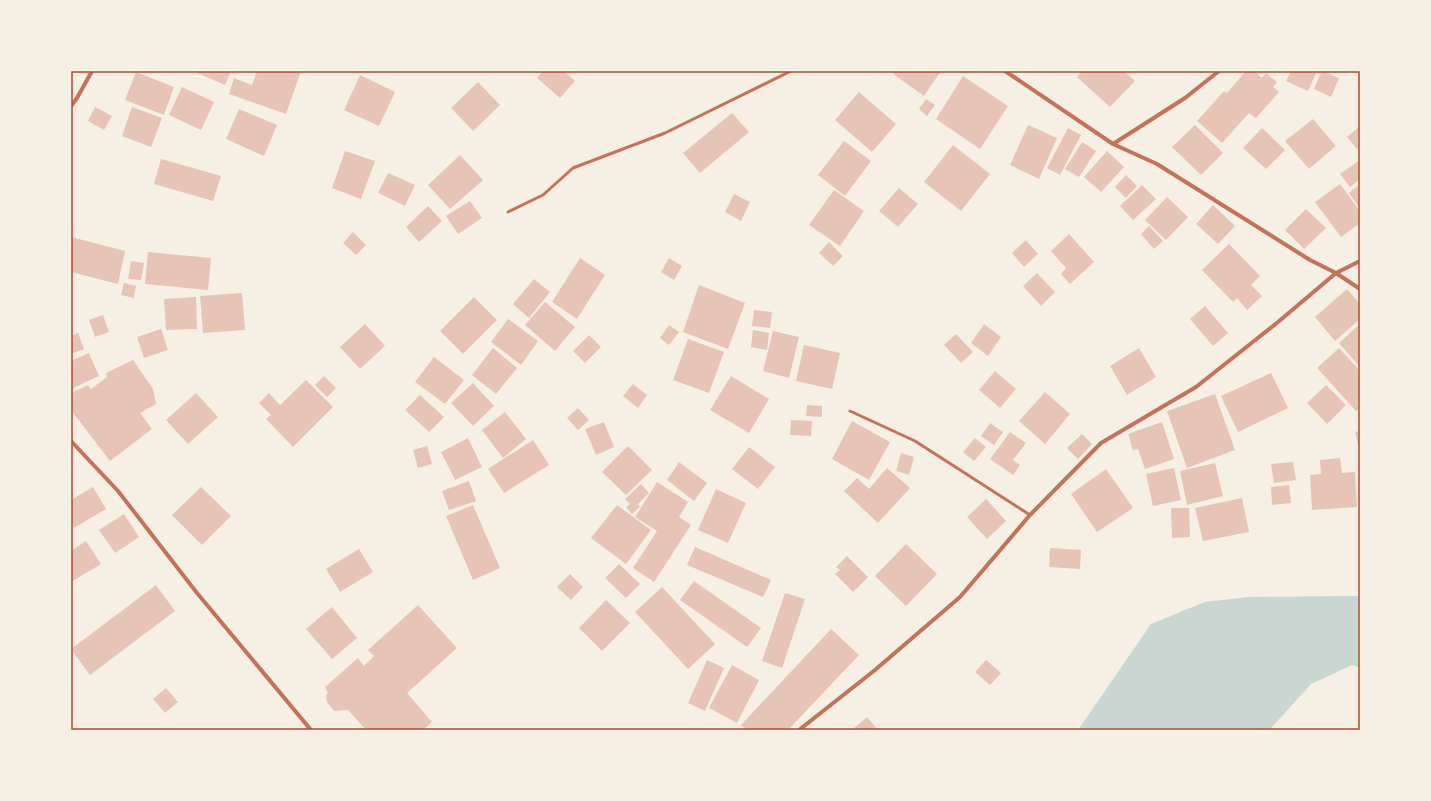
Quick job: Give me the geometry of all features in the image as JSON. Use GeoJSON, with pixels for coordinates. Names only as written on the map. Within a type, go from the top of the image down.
{"type":"FeatureCollection","features":[{"type":"Feature","properties":{"kind":"street"},"geometry":{"type":"LineString","coordinates":[[71,106],[92,71]]}},
{"type":"Feature","properties":{"kind":"street"},"geometry":{"type":"LineString","coordinates":[[1005,71],[1113,144],[1157,164],[1310,260],[1336,273],[1360,289]]}},
{"type":"Feature","properties":{"kind":"street"},"geometry":{"type":"LineString","coordinates":[[1113,144],[1186,98],[1219,71]]}},
{"type":"Feature","properties":{"kind":"street"},"geometry":{"type":"LineString","coordinates":[[799,730],[875,670],[960,597],[1030,515],[1101,443],[1196,387],[1278,322],[1336,273],[1360,261]]}},
{"type":"Feature","properties":{"kind":"street"},"geometry":{"type":"LineString","coordinates":[[71,441],[118,491],[197,593],[312,730]]}},
{"type":"Feature","properties":{"kind":"lane"},"geometry":{"type":"LineString","coordinates":[[508,212],[544,195],[573,168],[665,133],[768,84],[791,71]]}},
{"type":"Feature","properties":{"kind":"lane"},"geometry":{"type":"LineString","coordinates":[[850,411],[915,441],[1030,515]]}},
{"type":"Feature","properties":{"kind":"shaded area"},"geometry":{"type":"Polygon","coordinates":[[[1360,596],[1360,668],[1352,665],[1311,684],[1272,727],[1271,730],[1078,730],[1151,624],[1205,602],[1248,597],[1360,596]]]}},
{"type":"Feature","properties":{"kind":"building"},"geometry":{"type":"Polygon","coordinates":[[[193,71],[231,71],[225,85],[193,71]]]}},
{"type":"Feature","properties":{"kind":"building"},"geometry":{"type":"Polygon","coordinates":[[[257,71],[301,71],[286,114],[229,94],[234,78],[252,85],[257,71]]]}},
{"type":"Feature","properties":{"kind":"building"},"geometry":{"type":"Polygon","coordinates":[[[543,71],[564,71],[575,81],[560,98],[537,78],[543,71]]]}},
{"type":"Feature","properties":{"kind":"building"},"geometry":{"type":"Polygon","coordinates":[[[896,71],[941,71],[924,96],[893,74],[896,71]]]}},
{"type":"Feature","properties":{"kind":"building"},"geometry":{"type":"Polygon","coordinates":[[[1082,71],[1124,71],[1135,81],[1110,107],[1077,77],[1082,71]]]}},
{"type":"Feature","properties":{"kind":"building"},"geometry":{"type":"Polygon","coordinates":[[[1246,71],[1254,71],[1262,78],[1266,73],[1277,82],[1273,87],[1279,92],[1256,118],[1249,113],[1222,143],[1197,121],[1224,91],[1227,93],[1246,71]]]}},
{"type":"Feature","properties":{"kind":"building"},"geometry":{"type":"Polygon","coordinates":[[[1291,71],[1317,71],[1308,91],[1286,81],[1291,71]]]}},
{"type":"Feature","properties":{"kind":"building"},"geometry":{"type":"Polygon","coordinates":[[[1322,71],[1339,78],[1331,97],[1314,89],[1322,71]]]}},
{"type":"Feature","properties":{"kind":"building"},"geometry":{"type":"Polygon","coordinates":[[[136,72],[174,87],[164,115],[125,100],[136,72]]]}},
{"type":"Feature","properties":{"kind":"building"},"geometry":{"type":"Polygon","coordinates":[[[360,75],[395,92],[379,126],[344,110],[360,75]]]}},
{"type":"Feature","properties":{"kind":"building"},"geometry":{"type":"Polygon","coordinates":[[[963,76],[1008,106],[980,149],[936,119],[963,76]]]}},
{"type":"Feature","properties":{"kind":"building"},"geometry":{"type":"Polygon","coordinates":[[[478,82],[500,105],[473,131],[451,108],[478,82]]]}},
{"type":"Feature","properties":{"kind":"building"},"geometry":{"type":"Polygon","coordinates":[[[182,87],[214,102],[201,130],[169,115],[182,87]]]}},
{"type":"Feature","properties":{"kind":"building"},"geometry":{"type":"Polygon","coordinates":[[[859,92],[896,124],[872,152],[835,120],[859,92]]]}},
{"type":"Feature","properties":{"kind":"building"},"geometry":{"type":"Polygon","coordinates":[[[926,99],[935,105],[927,116],[919,109],[926,99]]]}},
{"type":"Feature","properties":{"kind":"building"},"geometry":{"type":"Polygon","coordinates":[[[95,107],[112,116],[104,130],[88,121],[95,107]]]}},
{"type":"Feature","properties":{"kind":"building"},"geometry":{"type":"Polygon","coordinates":[[[132,107],[162,118],[151,147],[122,136],[132,107]]]}},
{"type":"Feature","properties":{"kind":"building"},"geometry":{"type":"Polygon","coordinates":[[[239,109],[277,125],[264,156],[226,139],[239,109]]]}},
{"type":"Feature","properties":{"kind":"building"},"geometry":{"type":"Polygon","coordinates":[[[732,113],[749,132],[700,173],[683,153],[732,113]]]}},
{"type":"Feature","properties":{"kind":"building"},"geometry":{"type":"Polygon","coordinates":[[[1313,119],[1336,146],[1309,169],[1285,141],[1313,119]]]}},
{"type":"Feature","properties":{"kind":"building"},"geometry":{"type":"Polygon","coordinates":[[[1028,125],[1057,138],[1039,179],[1010,165],[1028,125]]]}},
{"type":"Feature","properties":{"kind":"building"},"geometry":{"type":"Polygon","coordinates":[[[1195,125],[1223,153],[1201,175],[1172,147],[1195,125]]]}},
{"type":"Feature","properties":{"kind":"building"},"geometry":{"type":"Polygon","coordinates":[[[1360,126],[1360,147],[1357,149],[1347,137],[1360,126]]]}},
{"type":"Feature","properties":{"kind":"building"},"geometry":{"type":"Polygon","coordinates":[[[1068,128],[1081,135],[1060,175],[1047,168],[1068,128]]]}},
{"type":"Feature","properties":{"kind":"building"},"geometry":{"type":"Polygon","coordinates":[[[1262,128],[1285,150],[1266,169],[1243,148],[1262,128]]]}},
{"type":"Feature","properties":{"kind":"building"},"geometry":{"type":"Polygon","coordinates":[[[844,141],[871,161],[845,196],[818,175],[844,141]]]}},
{"type":"Feature","properties":{"kind":"building"},"geometry":{"type":"Polygon","coordinates":[[[1082,142],[1096,151],[1079,177],[1065,169],[1082,142]]]}},
{"type":"Feature","properties":{"kind":"building"},"geometry":{"type":"Polygon","coordinates":[[[953,145],[990,174],[961,211],[924,182],[953,145]]]}},
{"type":"Feature","properties":{"kind":"building"},"geometry":{"type":"Polygon","coordinates":[[[345,151],[375,161],[361,199],[332,188],[345,151]]]}},
{"type":"Feature","properties":{"kind":"building"},"geometry":{"type":"Polygon","coordinates":[[[1107,151],[1124,167],[1101,192],[1084,177],[1107,151]]]}},
{"type":"Feature","properties":{"kind":"building"},"geometry":{"type":"Polygon","coordinates":[[[460,155],[483,180],[450,209],[428,185],[460,155]]]}},
{"type":"Feature","properties":{"kind":"building"},"geometry":{"type":"Polygon","coordinates":[[[161,159],[221,176],[213,201],[154,184],[161,159]]]}},
{"type":"Feature","properties":{"kind":"building"},"geometry":{"type":"Polygon","coordinates":[[[1360,160],[1360,179],[1350,187],[1340,174],[1360,160]]]}},
{"type":"Feature","properties":{"kind":"building"},"geometry":{"type":"Polygon","coordinates":[[[388,173],[415,185],[405,206],[378,193],[388,173]]]}},
{"type":"Feature","properties":{"kind":"building"},"geometry":{"type":"Polygon","coordinates":[[[1126,175],[1137,186],[1126,198],[1115,187],[1126,175]]]}},
{"type":"Feature","properties":{"kind":"building"},"geometry":{"type":"Polygon","coordinates":[[[1340,184],[1360,211],[1360,223],[1341,237],[1315,202],[1340,184]]]}},
{"type":"Feature","properties":{"kind":"building"},"geometry":{"type":"Polygon","coordinates":[[[1360,184],[1360,209],[1349,193],[1360,184]]]}},
{"type":"Feature","properties":{"kind":"building"},"geometry":{"type":"Polygon","coordinates":[[[1142,185],[1156,199],[1133,220],[1120,206],[1142,185]]]}},
{"type":"Feature","properties":{"kind":"building"},"geometry":{"type":"Polygon","coordinates":[[[899,188],[918,204],[898,227],[879,211],[899,188]]]}},
{"type":"Feature","properties":{"kind":"building"},"geometry":{"type":"Polygon","coordinates":[[[834,190],[864,211],[840,246],[809,225],[834,190]]]}},
{"type":"Feature","properties":{"kind":"building"},"geometry":{"type":"Polygon","coordinates":[[[734,194],[750,202],[741,221],[725,212],[734,194]]]}},
{"type":"Feature","properties":{"kind":"building"},"geometry":{"type":"Polygon","coordinates":[[[1167,197],[1188,217],[1166,240],[1145,220],[1167,197]]]}},
{"type":"Feature","properties":{"kind":"building"},"geometry":{"type":"Polygon","coordinates":[[[470,201],[482,218],[458,234],[446,216],[470,201]]]}},
{"type":"Feature","properties":{"kind":"building"},"geometry":{"type":"Polygon","coordinates":[[[1213,205],[1235,226],[1218,244],[1196,224],[1213,205]]]}},
{"type":"Feature","properties":{"kind":"building"},"geometry":{"type":"Polygon","coordinates":[[[428,206],[442,221],[419,242],[406,227],[428,206]]]}},
{"type":"Feature","properties":{"kind":"building"},"geometry":{"type":"Polygon","coordinates":[[[1306,209],[1326,228],[1304,249],[1285,230],[1306,209]]]}},
{"type":"Feature","properties":{"kind":"building"},"geometry":{"type":"Polygon","coordinates":[[[1149,226],[1163,241],[1154,249],[1141,234],[1149,226]]]}},
{"type":"Feature","properties":{"kind":"building"},"geometry":{"type":"Polygon","coordinates":[[[353,232],[366,245],[356,255],[343,243],[353,232]]]}},
{"type":"Feature","properties":{"kind":"building"},"geometry":{"type":"Polygon","coordinates":[[[1069,234],[1094,262],[1070,284],[1061,274],[1066,268],[1051,251],[1069,234]]]}},
{"type":"Feature","properties":{"kind":"building"},"geometry":{"type":"Polygon","coordinates":[[[71,237],[125,251],[118,284],[71,272],[71,237]]]}},
{"type":"Feature","properties":{"kind":"building"},"geometry":{"type":"Polygon","coordinates":[[[1026,240],[1038,254],[1024,267],[1012,253],[1026,240]]]}},
{"type":"Feature","properties":{"kind":"building"},"geometry":{"type":"Polygon","coordinates":[[[829,242],[843,256],[833,266],[819,253],[829,242]]]}},
{"type":"Feature","properties":{"kind":"building"},"geometry":{"type":"Polygon","coordinates":[[[1229,244],[1260,276],[1251,285],[1262,296],[1247,310],[1237,298],[1233,302],[1202,270],[1229,244]]]}},
{"type":"Feature","properties":{"kind":"building"},"geometry":{"type":"Polygon","coordinates":[[[148,252],[211,258],[208,290],[145,284],[148,252]]]}},
{"type":"Feature","properties":{"kind":"building"},"geometry":{"type":"Polygon","coordinates":[[[580,258],[605,275],[577,319],[552,302],[580,258]]]}},
{"type":"Feature","properties":{"kind":"building"},"geometry":{"type":"Polygon","coordinates":[[[669,258],[682,266],[674,280],[661,272],[669,258]]]}},
{"type":"Feature","properties":{"kind":"building"},"geometry":{"type":"Polygon","coordinates":[[[131,261],[144,263],[141,280],[128,279],[131,261]]]}},
{"type":"Feature","properties":{"kind":"building"},"geometry":{"type":"Polygon","coordinates":[[[1037,273],[1055,292],[1041,306],[1023,286],[1037,273]]]}},
{"type":"Feature","properties":{"kind":"building"},"geometry":{"type":"Polygon","coordinates":[[[534,279],[550,292],[529,318],[513,304],[534,279]]]}},
{"type":"Feature","properties":{"kind":"building"},"geometry":{"type":"Polygon","coordinates":[[[124,283],[136,286],[134,298],[121,295],[124,283]]]}},
{"type":"Feature","properties":{"kind":"building"},"geometry":{"type":"Polygon","coordinates":[[[699,285],[745,303],[728,349],[683,332],[699,285]]]}},
{"type":"Feature","properties":{"kind":"building"},"geometry":{"type":"Polygon","coordinates":[[[1347,289],[1360,304],[1360,319],[1335,341],[1315,317],[1347,289]]]}},
{"type":"Feature","properties":{"kind":"building"},"geometry":{"type":"Polygon","coordinates":[[[242,293],[245,330],[203,333],[200,296],[242,293]]]}},
{"type":"Feature","properties":{"kind":"building"},"geometry":{"type":"Polygon","coordinates":[[[196,297],[197,329],[166,330],[164,299],[196,297]]]}},
{"type":"Feature","properties":{"kind":"building"},"geometry":{"type":"Polygon","coordinates":[[[474,297],[497,320],[463,354],[440,331],[474,297]]]}},
{"type":"Feature","properties":{"kind":"building"},"geometry":{"type":"Polygon","coordinates":[[[545,302],[575,327],[555,351],[525,325],[545,302]]]}},
{"type":"Feature","properties":{"kind":"building"},"geometry":{"type":"Polygon","coordinates":[[[1205,306],[1228,333],[1213,346],[1190,319],[1205,306]]]}},
{"type":"Feature","properties":{"kind":"building"},"geometry":{"type":"Polygon","coordinates":[[[754,310],[772,312],[770,328],[752,326],[754,310]]]}},
{"type":"Feature","properties":{"kind":"building"},"geometry":{"type":"Polygon","coordinates":[[[103,315],[109,332],[95,337],[89,320],[103,315]]]}},
{"type":"Feature","properties":{"kind":"building"},"geometry":{"type":"Polygon","coordinates":[[[508,319],[538,341],[521,365],[491,342],[508,319]]]}},
{"type":"Feature","properties":{"kind":"building"},"geometry":{"type":"Polygon","coordinates":[[[365,324],[385,346],[360,369],[340,347],[365,324]]]}},
{"type":"Feature","properties":{"kind":"building"},"geometry":{"type":"Polygon","coordinates":[[[984,324],[1001,337],[988,356],[971,343],[984,324]]]}},
{"type":"Feature","properties":{"kind":"building"},"geometry":{"type":"Polygon","coordinates":[[[1360,324],[1360,367],[1339,343],[1360,324]]]}},
{"type":"Feature","properties":{"kind":"building"},"geometry":{"type":"Polygon","coordinates":[[[669,325],[679,332],[669,345],[660,338],[669,325]]]}},
{"type":"Feature","properties":{"kind":"building"},"geometry":{"type":"Polygon","coordinates":[[[161,329],[168,350],[144,358],[137,337],[161,329]]]}},
{"type":"Feature","properties":{"kind":"building"},"geometry":{"type":"Polygon","coordinates":[[[753,330],[769,333],[767,350],[751,347],[753,330]]]}},
{"type":"Feature","properties":{"kind":"building"},"geometry":{"type":"Polygon","coordinates":[[[773,331],[799,337],[789,378],[763,371],[773,331]]]}},
{"type":"Feature","properties":{"kind":"building"},"geometry":{"type":"Polygon","coordinates":[[[78,333],[84,349],[71,354],[71,336],[78,333]]]}},
{"type":"Feature","properties":{"kind":"building"},"geometry":{"type":"Polygon","coordinates":[[[956,334],[973,352],[961,363],[944,345],[956,334]]]}},
{"type":"Feature","properties":{"kind":"building"},"geometry":{"type":"Polygon","coordinates":[[[589,335],[601,347],[585,363],[573,351],[589,335]]]}},
{"type":"Feature","properties":{"kind":"building"},"geometry":{"type":"Polygon","coordinates":[[[688,339],[724,352],[709,393],[673,380],[688,339]]]}},
{"type":"Feature","properties":{"kind":"building"},"geometry":{"type":"Polygon","coordinates":[[[804,345],[840,353],[832,389],[796,381],[804,345]]]}},
{"type":"Feature","properties":{"kind":"building"},"geometry":{"type":"Polygon","coordinates":[[[493,348],[517,368],[496,394],[472,375],[493,348]]]}},
{"type":"Feature","properties":{"kind":"building"},"geometry":{"type":"Polygon","coordinates":[[[1139,348],[1156,377],[1127,395],[1110,366],[1139,348]]]}},
{"type":"Feature","properties":{"kind":"building"},"geometry":{"type":"Polygon","coordinates":[[[1339,348],[1360,371],[1360,408],[1356,411],[1317,368],[1339,348]]]}},
{"type":"Feature","properties":{"kind":"building"},"geometry":{"type":"Polygon","coordinates":[[[89,353],[99,376],[71,389],[71,361],[89,353]]]}},
{"type":"Feature","properties":{"kind":"building"},"geometry":{"type":"Polygon","coordinates":[[[434,357],[464,380],[445,404],[415,382],[434,357]]]}},
{"type":"Feature","properties":{"kind":"building"},"geometry":{"type":"Polygon","coordinates":[[[133,360],[153,389],[156,404],[140,413],[152,429],[110,461],[71,410],[71,393],[88,385],[91,389],[107,377],[106,373],[133,360]]]}},
{"type":"Feature","properties":{"kind":"building"},"geometry":{"type":"Polygon","coordinates":[[[995,371],[1016,389],[1000,408],[979,390],[995,371]]]}},
{"type":"Feature","properties":{"kind":"building"},"geometry":{"type":"Polygon","coordinates":[[[1271,373],[1288,408],[1238,432],[1221,396],[1271,373]]]}},
{"type":"Feature","properties":{"kind":"building"},"geometry":{"type":"Polygon","coordinates":[[[324,376],[336,388],[327,397],[315,385],[324,376]]]}},
{"type":"Feature","properties":{"kind":"building"},"geometry":{"type":"Polygon","coordinates":[[[731,376],[769,399],[749,433],[710,410],[731,376]]]}},
{"type":"Feature","properties":{"kind":"building"},"geometry":{"type":"Polygon","coordinates":[[[306,380],[333,407],[293,447],[266,419],[271,415],[259,403],[269,393],[280,405],[306,380]]]}},
{"type":"Feature","properties":{"kind":"building"},"geometry":{"type":"Polygon","coordinates":[[[473,383],[494,406],[473,426],[451,403],[473,383]]]}},
{"type":"Feature","properties":{"kind":"building"},"geometry":{"type":"Polygon","coordinates":[[[633,384],[647,395],[638,408],[623,396],[633,384]]]}},
{"type":"Feature","properties":{"kind":"building"},"geometry":{"type":"Polygon","coordinates":[[[1326,385],[1346,405],[1327,424],[1307,403],[1326,385]]]}},
{"type":"Feature","properties":{"kind":"building"},"geometry":{"type":"Polygon","coordinates":[[[1045,392],[1070,414],[1045,444],[1019,421],[1045,392]]]}},
{"type":"Feature","properties":{"kind":"building"},"geometry":{"type":"Polygon","coordinates":[[[196,393],[218,417],[188,444],[166,420],[196,393]]]}},
{"type":"Feature","properties":{"kind":"building"},"geometry":{"type":"Polygon","coordinates":[[[1215,394],[1235,450],[1187,468],[1167,411],[1215,394]]]}},
{"type":"Feature","properties":{"kind":"building"},"geometry":{"type":"Polygon","coordinates":[[[420,395],[444,417],[429,432],[405,410],[420,395]]]}},
{"type":"Feature","properties":{"kind":"building"},"geometry":{"type":"Polygon","coordinates":[[[807,405],[822,406],[822,417],[806,416],[807,405]]]}},
{"type":"Feature","properties":{"kind":"building"},"geometry":{"type":"Polygon","coordinates":[[[578,408],[589,420],[578,430],[567,418],[578,408]]]}},
{"type":"Feature","properties":{"kind":"building"},"geometry":{"type":"Polygon","coordinates":[[[505,412],[526,439],[503,458],[482,430],[505,412]]]}},
{"type":"Feature","properties":{"kind":"building"},"geometry":{"type":"Polygon","coordinates":[[[791,420],[812,421],[811,436],[790,435],[791,420]]]}},
{"type":"Feature","properties":{"kind":"building"},"geometry":{"type":"Polygon","coordinates":[[[852,421],[890,442],[869,480],[832,459],[852,421]]]}},
{"type":"Feature","properties":{"kind":"building"},"geometry":{"type":"Polygon","coordinates":[[[604,422],[614,447],[596,455],[585,429],[604,422]]]}},
{"type":"Feature","properties":{"kind":"building"},"geometry":{"type":"Polygon","coordinates":[[[1162,422],[1174,459],[1145,469],[1138,449],[1133,450],[1128,434],[1162,422]]]}},
{"type":"Feature","properties":{"kind":"building"},"geometry":{"type":"Polygon","coordinates":[[[990,423],[1003,432],[994,445],[981,436],[990,423]]]}},
{"type":"Feature","properties":{"kind":"building"},"geometry":{"type":"Polygon","coordinates":[[[1360,431],[1360,448],[1359,448],[1355,432],[1360,431]]]}},
{"type":"Feature","properties":{"kind":"building"},"geometry":{"type":"Polygon","coordinates":[[[1010,432],[1026,443],[1013,460],[1020,465],[1013,475],[990,459],[1010,432]]]}},
{"type":"Feature","properties":{"kind":"building"},"geometry":{"type":"Polygon","coordinates":[[[1082,434],[1092,444],[1078,459],[1067,448],[1082,434]]]}},
{"type":"Feature","properties":{"kind":"building"},"geometry":{"type":"Polygon","coordinates":[[[468,438],[482,467],[455,480],[441,452],[468,438]]]}},
{"type":"Feature","properties":{"kind":"building"},"geometry":{"type":"Polygon","coordinates":[[[975,438],[986,447],[974,461],[963,452],[975,438]]]}},
{"type":"Feature","properties":{"kind":"building"},"geometry":{"type":"Polygon","coordinates":[[[533,440],[549,465],[504,493],[488,469],[533,440]]]}},
{"type":"Feature","properties":{"kind":"building"},"geometry":{"type":"Polygon","coordinates":[[[427,446],[432,464],[418,468],[413,450],[427,446]]]}},
{"type":"Feature","properties":{"kind":"building"},"geometry":{"type":"Polygon","coordinates":[[[628,446],[652,470],[626,495],[602,472],[628,446]]]}},
{"type":"Feature","properties":{"kind":"building"},"geometry":{"type":"Polygon","coordinates":[[[749,447],[775,467],[758,489],[732,469],[749,447]]]}},
{"type":"Feature","properties":{"kind":"building"},"geometry":{"type":"Polygon","coordinates":[[[901,453],[914,457],[909,475],[896,471],[901,453]]]}},
{"type":"Feature","properties":{"kind":"building"},"geometry":{"type":"Polygon","coordinates":[[[1340,458],[1342,473],[1355,472],[1357,507],[1312,510],[1310,475],[1321,474],[1320,460],[1340,458]]]}},
{"type":"Feature","properties":{"kind":"building"},"geometry":{"type":"Polygon","coordinates":[[[679,462],[707,483],[694,501],[667,480],[679,462]]]}},
{"type":"Feature","properties":{"kind":"building"},"geometry":{"type":"Polygon","coordinates":[[[1293,462],[1296,480],[1274,483],[1271,464],[1293,462]]]}},
{"type":"Feature","properties":{"kind":"building"},"geometry":{"type":"Polygon","coordinates":[[[1215,463],[1223,496],[1187,505],[1180,471],[1215,463]]]}},
{"type":"Feature","properties":{"kind":"building"},"geometry":{"type":"Polygon","coordinates":[[[887,468],[910,488],[878,523],[844,491],[857,478],[869,489],[887,468]]]}},
{"type":"Feature","properties":{"kind":"building"},"geometry":{"type":"Polygon","coordinates":[[[1174,468],[1181,500],[1153,506],[1146,474],[1174,468]]]}},
{"type":"Feature","properties":{"kind":"building"},"geometry":{"type":"Polygon","coordinates":[[[1106,469],[1133,508],[1097,532],[1071,494],[1106,469]]]}},
{"type":"Feature","properties":{"kind":"building"},"geometry":{"type":"Polygon","coordinates":[[[469,481],[476,501],[449,510],[442,491],[469,481]]]}},
{"type":"Feature","properties":{"kind":"building"},"geometry":{"type":"Polygon","coordinates":[[[657,482],[688,502],[679,517],[691,525],[654,582],[633,568],[657,531],[635,517],[657,482]]]}},
{"type":"Feature","properties":{"kind":"building"},"geometry":{"type":"Polygon","coordinates":[[[641,484],[649,493],[638,504],[640,507],[632,514],[626,507],[630,504],[625,499],[641,484]]]}},
{"type":"Feature","properties":{"kind":"building"},"geometry":{"type":"Polygon","coordinates":[[[1289,485],[1291,503],[1272,505],[1271,487],[1289,485]]]}},
{"type":"Feature","properties":{"kind":"building"},"geometry":{"type":"Polygon","coordinates":[[[93,487],[106,509],[74,528],[71,523],[71,500],[93,487]]]}},
{"type":"Feature","properties":{"kind":"building"},"geometry":{"type":"Polygon","coordinates":[[[201,487],[231,516],[202,545],[172,515],[201,487]]]}},
{"type":"Feature","properties":{"kind":"building"},"geometry":{"type":"Polygon","coordinates":[[[716,489],[746,503],[728,543],[698,530],[716,489]]]}},
{"type":"Feature","properties":{"kind":"building"},"geometry":{"type":"Polygon","coordinates":[[[1242,498],[1249,532],[1203,541],[1195,508],[1242,498]]]}},
{"type":"Feature","properties":{"kind":"building"},"geometry":{"type":"Polygon","coordinates":[[[986,499],[1006,521],[987,539],[967,517],[986,499]]]}},
{"type":"Feature","properties":{"kind":"building"},"geometry":{"type":"Polygon","coordinates":[[[473,505],[500,568],[473,580],[446,516],[473,505]]]}},
{"type":"Feature","properties":{"kind":"building"},"geometry":{"type":"Polygon","coordinates":[[[617,505],[651,530],[626,564],[591,538],[617,505]]]}},
{"type":"Feature","properties":{"kind":"building"},"geometry":{"type":"Polygon","coordinates":[[[1171,508],[1189,508],[1190,537],[1172,538],[1171,508]]]}},
{"type":"Feature","properties":{"kind":"building"},"geometry":{"type":"Polygon","coordinates":[[[124,514],[139,537],[115,553],[99,530],[124,514]]]}},
{"type":"Feature","properties":{"kind":"building"},"geometry":{"type":"Polygon","coordinates":[[[86,541],[101,564],[71,582],[71,551],[86,541]]]}},
{"type":"Feature","properties":{"kind":"building"},"geometry":{"type":"Polygon","coordinates":[[[906,544],[937,574],[906,606],[875,576],[906,544]]]}},
{"type":"Feature","properties":{"kind":"building"},"geometry":{"type":"Polygon","coordinates":[[[695,547],[771,580],[763,597],[687,565],[695,547]]]}},
{"type":"Feature","properties":{"kind":"building"},"geometry":{"type":"Polygon","coordinates":[[[1050,548],[1081,550],[1080,569],[1049,567],[1050,548]]]}},
{"type":"Feature","properties":{"kind":"building"},"geometry":{"type":"Polygon","coordinates":[[[359,549],[373,572],[340,592],[326,569],[359,549]]]}},
{"type":"Feature","properties":{"kind":"building"},"geometry":{"type":"Polygon","coordinates":[[[847,556],[868,577],[853,592],[835,574],[840,570],[836,567],[847,556]]]}},
{"type":"Feature","properties":{"kind":"building"},"geometry":{"type":"Polygon","coordinates":[[[619,564],[640,584],[626,598],[605,578],[619,564]]]}},
{"type":"Feature","properties":{"kind":"building"},"geometry":{"type":"Polygon","coordinates":[[[570,574],[583,587],[571,600],[557,587],[570,574]]]}},
{"type":"Feature","properties":{"kind":"building"},"geometry":{"type":"Polygon","coordinates":[[[694,581],[761,628],[747,647],[680,600],[694,581]]]}},
{"type":"Feature","properties":{"kind":"building"},"geometry":{"type":"Polygon","coordinates":[[[156,585],[175,611],[90,675],[71,649],[156,585]]]}},
{"type":"Feature","properties":{"kind":"building"},"geometry":{"type":"Polygon","coordinates":[[[662,587],[715,644],[688,669],[635,612],[662,587]]]}},
{"type":"Feature","properties":{"kind":"building"},"geometry":{"type":"Polygon","coordinates":[[[785,593],[805,599],[782,668],[762,661],[785,593]]]}},
{"type":"Feature","properties":{"kind":"building"},"geometry":{"type":"Polygon","coordinates":[[[606,600],[630,623],[602,651],[579,628],[606,600]]]}},
{"type":"Feature","properties":{"kind":"building"},"geometry":{"type":"Polygon","coordinates":[[[418,605],[457,648],[407,693],[432,722],[423,730],[366,730],[348,710],[334,711],[327,702],[326,695],[328,693],[325,687],[358,658],[364,666],[374,656],[368,650],[418,605]]]}},
{"type":"Feature","properties":{"kind":"building"},"geometry":{"type":"Polygon","coordinates":[[[332,607],[357,638],[332,659],[306,629],[332,607]]]}},
{"type":"Feature","properties":{"kind":"building"},"geometry":{"type":"Polygon","coordinates":[[[831,629],[859,655],[788,730],[747,730],[741,725],[831,629]]]}},
{"type":"Feature","properties":{"kind":"building"},"geometry":{"type":"Polygon","coordinates":[[[707,660],[724,668],[705,711],[688,703],[707,660]]]}},
{"type":"Feature","properties":{"kind":"building"},"geometry":{"type":"Polygon","coordinates":[[[986,660],[1001,673],[990,685],[975,672],[986,660]]]}},
{"type":"Feature","properties":{"kind":"building"},"geometry":{"type":"Polygon","coordinates":[[[732,665],[759,680],[737,723],[709,708],[732,665]]]}},
{"type":"Feature","properties":{"kind":"building"},"geometry":{"type":"Polygon","coordinates":[[[166,688],[178,702],[165,713],[153,699],[166,688]]]}},
{"type":"Feature","properties":{"kind":"building"},"geometry":{"type":"Polygon","coordinates":[[[867,717],[878,730],[852,730],[867,717]]]}}]}
